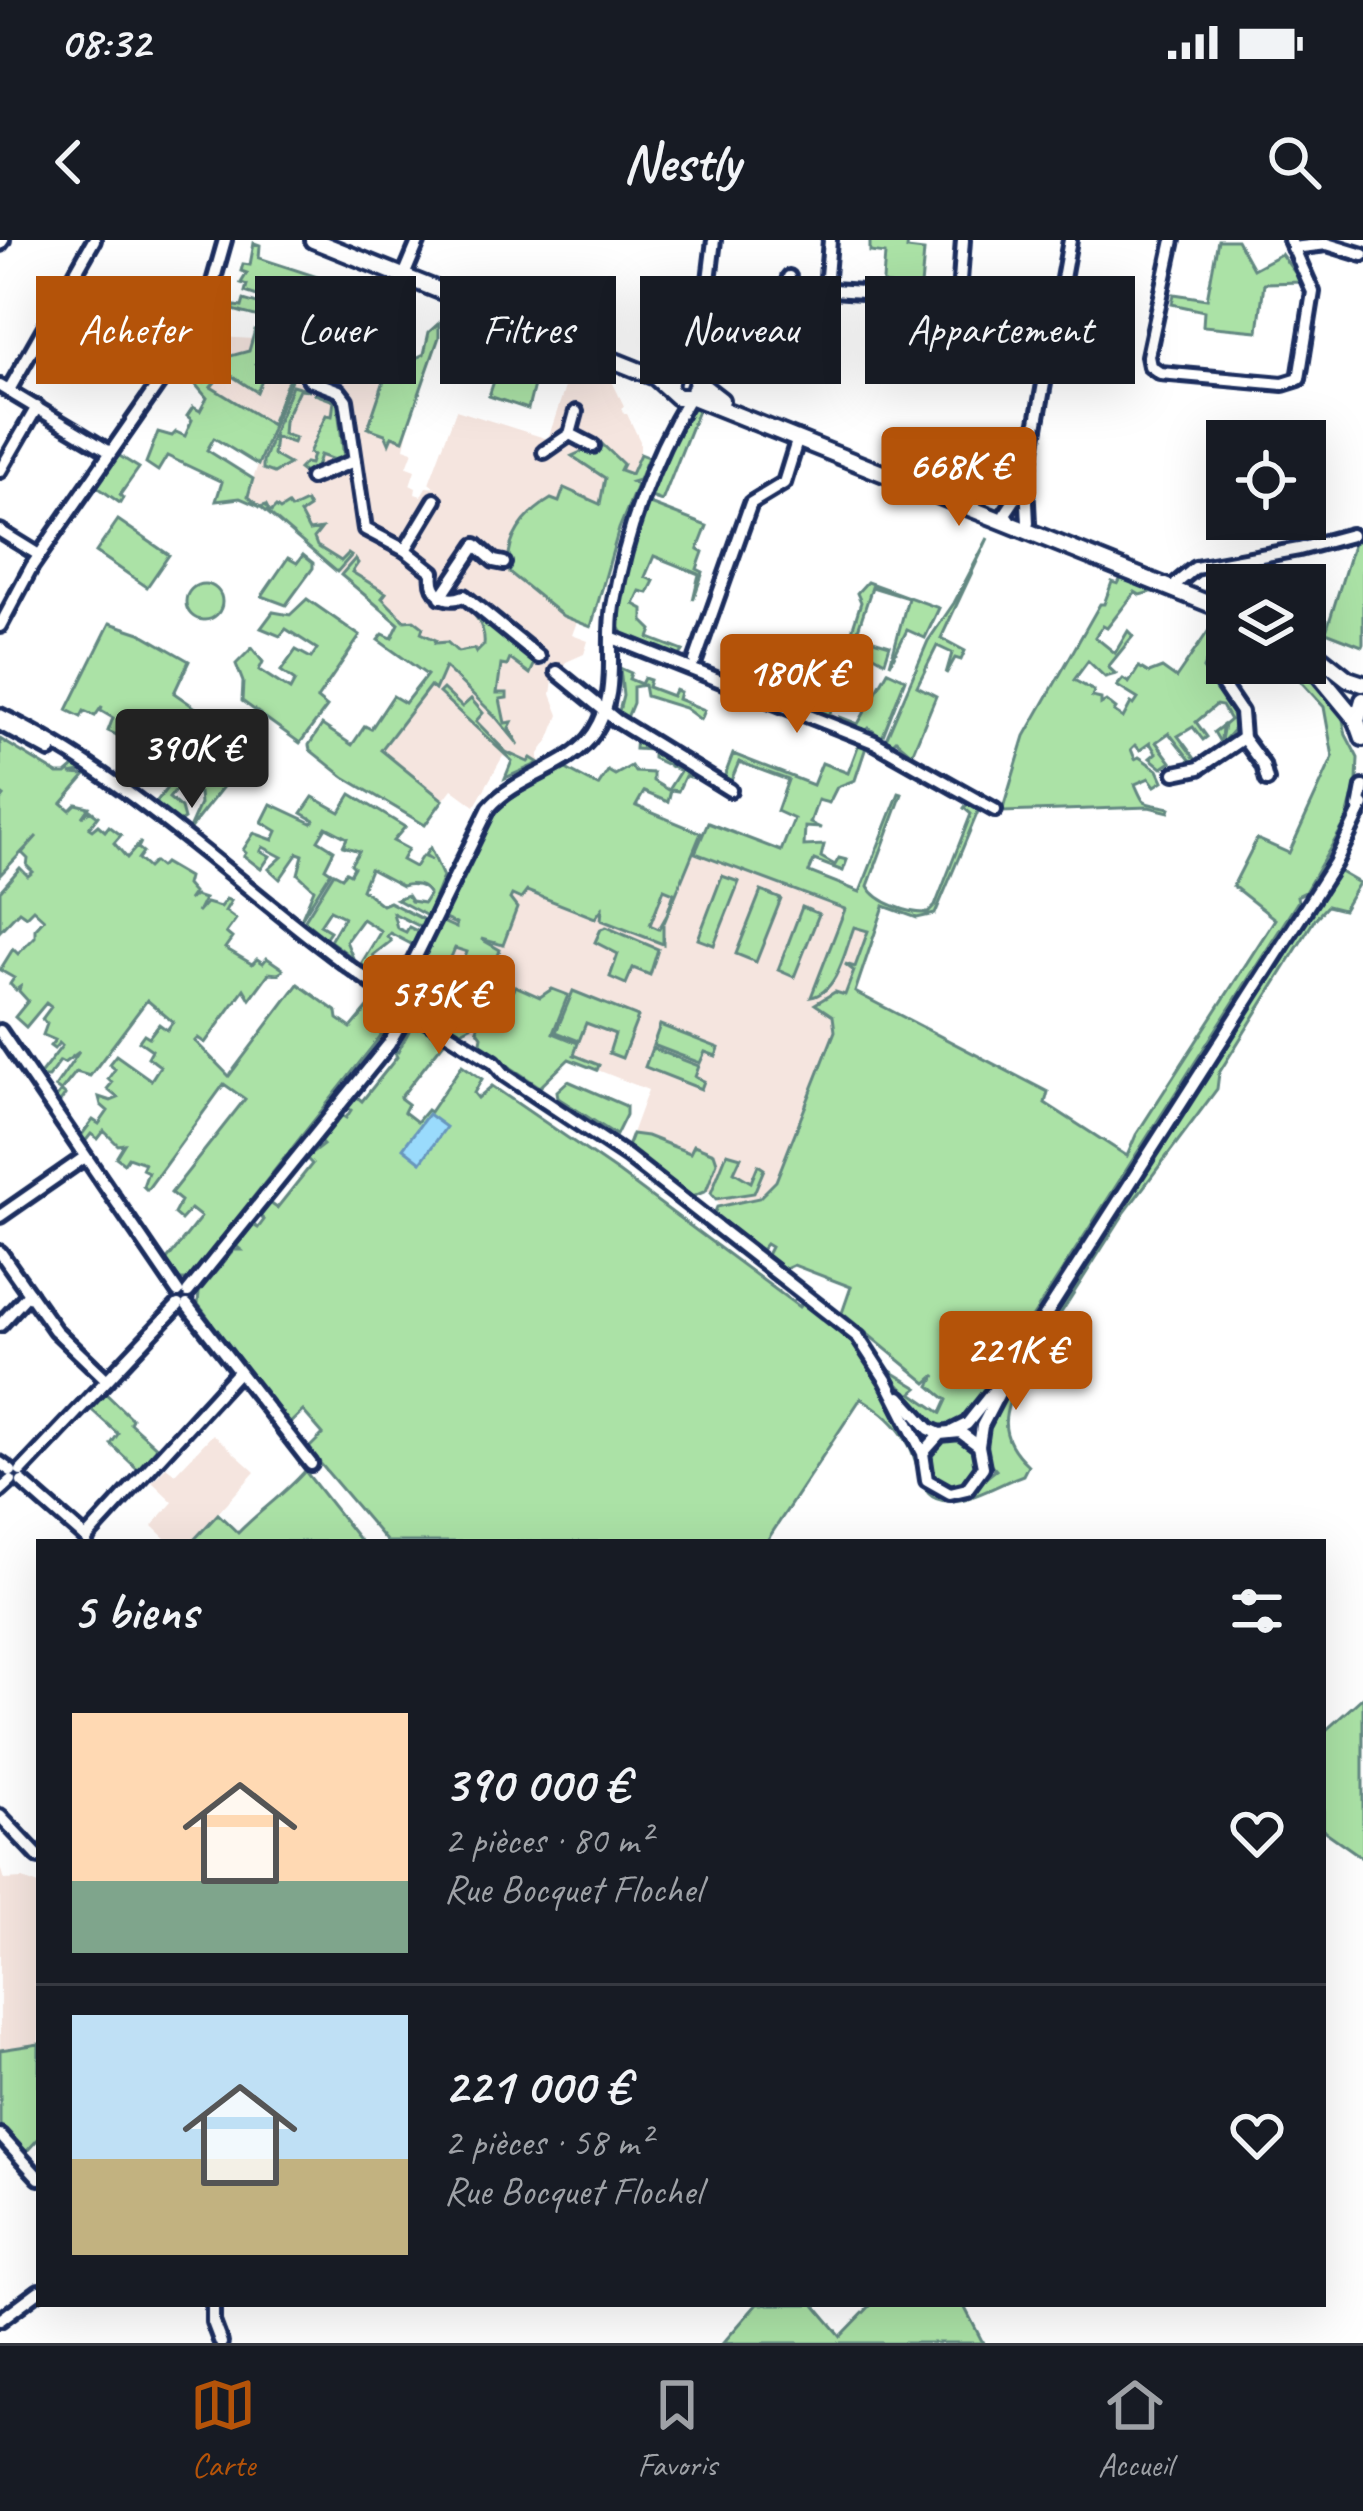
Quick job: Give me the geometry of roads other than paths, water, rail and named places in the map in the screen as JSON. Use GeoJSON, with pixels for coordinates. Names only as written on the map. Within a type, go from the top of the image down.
{"type":"FeatureCollection","features":[{"type":"Feature","properties":{"kind":"main road"},"geometry":{"type":"LineString","coordinates":[[321,241],[655,377],[681,399],[694,389]]}},
{"type":"Feature","properties":{"kind":"main road"},"geometry":{"type":"LineString","coordinates":[[321,241],[358,259],[640,362]]}},
{"type":"Feature","properties":{"kind":"main road"},"geometry":{"type":"LineString","coordinates":[[669,384],[670,390]]}},
{"type":"Feature","properties":{"kind":"main road"},"geometry":{"type":"LineString","coordinates":[[693,384],[709,402],[1206,597]]}},
{"type":"Feature","properties":{"kind":"main road"},"geometry":{"type":"LineString","coordinates":[[694,389],[1206,598]]}},
{"type":"Feature","properties":{"kind":"main road"},"geometry":{"type":"LineString","coordinates":[[1326,664],[1363,684]]}},
{"type":"Feature","properties":{"kind":"main road"},"geometry":{"type":"LineString","coordinates":[[1326,677],[1363,738]]}},
{"type":"Feature","properties":{"kind":"main road"},"geometry":{"type":"LineString","coordinates":[[1357,722],[1363,700]]}},
{"type":"Feature","properties":{"kind":"street"},"geometry":{"type":"LineString","coordinates":[[94,240],[5,388],[110,452]]}},
{"type":"Feature","properties":{"kind":"street"},"geometry":{"type":"LineString","coordinates":[[0,626],[39,555],[202,321],[224,240]]}},
{"type":"Feature","properties":{"kind":"street"},"geometry":{"type":"LineString","coordinates":[[405,275],[418,240]]}},
{"type":"Feature","properties":{"kind":"street"},"geometry":{"type":"LineString","coordinates":[[709,276],[713,240]]}},
{"type":"Feature","properties":{"kind":"street"},"geometry":{"type":"LineString","coordinates":[[827,276],[830,240]]}},
{"type":"Feature","properties":{"kind":"street"},"geometry":{"type":"LineString","coordinates":[[960,276],[963,240]]}},
{"type":"Feature","properties":{"kind":"street"},"geometry":{"type":"LineString","coordinates":[[1015,520],[1026,483],[1070,240]]}},
{"type":"Feature","properties":{"kind":"street"},"geometry":{"type":"LineString","coordinates":[[1173,240],[1148,356],[1150,366],[1160,373],[1237,382],[1282,385],[1299,379],[1313,292],[1292,244],[1327,244],[1363,255]]}},
{"type":"Feature","properties":{"kind":"street"},"geometry":{"type":"LineString","coordinates":[[319,384],[343,394],[365,530],[405,550],[433,572],[432,584],[441,596],[451,600],[464,596],[538,657]]}},
{"type":"Feature","properties":{"kind":"street"},"geometry":{"type":"LineString","coordinates":[[695,384],[671,427],[626,550],[613,609],[614,662],[605,711],[594,733],[577,751],[515,785],[489,808],[387,1009],[427,1020],[627,1156],[864,1344],[922,1453],[927,1480],[941,1491],[959,1492],[980,1476],[982,1426],[1012,1368],[1335,863],[1360,811],[1363,787]]}},
{"type":"Feature","properties":{"kind":"street"},"geometry":{"type":"LineString","coordinates":[[670,390],[671,427]]}},
{"type":"Feature","properties":{"kind":"street"},"geometry":{"type":"LineString","coordinates":[[0,471],[37,407]]}},
{"type":"Feature","properties":{"kind":"street"},"geometry":{"type":"LineString","coordinates":[[544,452],[570,434],[576,412]]}},
{"type":"Feature","properties":{"kind":"street"},"geometry":{"type":"LineString","coordinates":[[570,434],[593,446]]}},
{"type":"Feature","properties":{"kind":"street"},"geometry":{"type":"LineString","coordinates":[[695,661],[751,502],[784,482],[798,438]]}},
{"type":"Feature","properties":{"kind":"street"},"geometry":{"type":"LineString","coordinates":[[311,478],[354,461]]}},
{"type":"Feature","properties":{"kind":"street"},"geometry":{"type":"LineString","coordinates":[[1015,520],[1026,483]]}},
{"type":"Feature","properties":{"kind":"street"},"geometry":{"type":"LineString","coordinates":[[405,550],[423,519],[439,504]]}},
{"type":"Feature","properties":{"kind":"street"},"geometry":{"type":"LineString","coordinates":[[0,531],[39,555]]}},
{"type":"Feature","properties":{"kind":"street"},"geometry":{"type":"LineString","coordinates":[[1177,583],[1195,568],[1352,535]]}},
{"type":"Feature","properties":{"kind":"street"},"geometry":{"type":"LineString","coordinates":[[441,596],[476,545],[504,563]]}},
{"type":"Feature","properties":{"kind":"street"},"geometry":{"type":"LineString","coordinates":[[613,638],[882,746],[995,810]]}},
{"type":"Feature","properties":{"kind":"street"},"geometry":{"type":"LineString","coordinates":[[556,672],[605,711],[730,790]]}},
{"type":"Feature","properties":{"kind":"street"},"geometry":{"type":"LineString","coordinates":[[1222,684],[1241,712],[1243,738],[1263,765],[1267,780]]}},
{"type":"Feature","properties":{"kind":"street"},"geometry":{"type":"LineString","coordinates":[[0,718],[86,766],[161,817],[285,920],[407,999],[401,1016],[247,1223],[0,1492]]}},
{"type":"Feature","properties":{"kind":"street"},"geometry":{"type":"LineString","coordinates":[[1174,773],[1199,768],[1243,738]]}},
{"type":"Feature","properties":{"kind":"street"},"geometry":{"type":"LineString","coordinates":[[401,1016],[427,1020]]}},
{"type":"Feature","properties":{"kind":"street"},"geometry":{"type":"LineString","coordinates":[[0,1031],[183,1298],[310,1464]]}},
{"type":"Feature","properties":{"kind":"street"},"geometry":{"type":"LineString","coordinates":[[0,1216],[85,1156]]}},
{"type":"Feature","properties":{"kind":"street"},"geometry":{"type":"LineString","coordinates":[[0,1252],[55,1330],[106,1378]]}},
{"type":"Feature","properties":{"kind":"street"},"geometry":{"type":"LineString","coordinates":[[0,1325],[28,1292]]}},
{"type":"Feature","properties":{"kind":"street"},"geometry":{"type":"LineString","coordinates":[[922,1453],[946,1432],[967,1424],[1012,1368]]}},
{"type":"Feature","properties":{"kind":"street"},"geometry":{"type":"LineString","coordinates":[[89,1539],[238,1372]]}},
{"type":"Feature","properties":{"kind":"street"},"geometry":{"type":"LineString","coordinates":[[886,1380],[916,1417],[946,1432],[968,1436],[979,1447]]}},
{"type":"Feature","properties":{"kind":"street"},"geometry":{"type":"LineString","coordinates":[[13,1474],[87,1539]]}},
{"type":"Feature","properties":{"kind":"street"},"geometry":{"type":"LineString","coordinates":[[0,1816],[36,1854]]}},
{"type":"Feature","properties":{"kind":"street"},"geometry":{"type":"LineString","coordinates":[[0,2135],[36,2175]]}},
{"type":"Feature","properties":{"kind":"street"},"geometry":{"type":"LineString","coordinates":[[0,2163],[12,2152]]}},
{"type":"Feature","properties":{"kind":"street"},"geometry":{"type":"LineString","coordinates":[[0,2320],[36,2292]]}},
{"type":"Feature","properties":{"kind":"street"},"geometry":{"type":"LineString","coordinates":[[213,2307],[221,2343]]}},
{"type":"Feature","properties":{"kind":"street"},"geometry":{"type":"LineString","coordinates":[[204,2343],[213,2322]]}},
{"type":"Feature","properties":{"kind":"water"},"geometry":{"type":"Polygon","coordinates":[[[428,1114],[446,1127],[421,1162],[403,1148],[428,1114]]]}},
{"type":"Feature","properties":{"kind":"tunnel"},"geometry":{"type":"LineString","coordinates":[[539,657],[557,672]]}}]}
